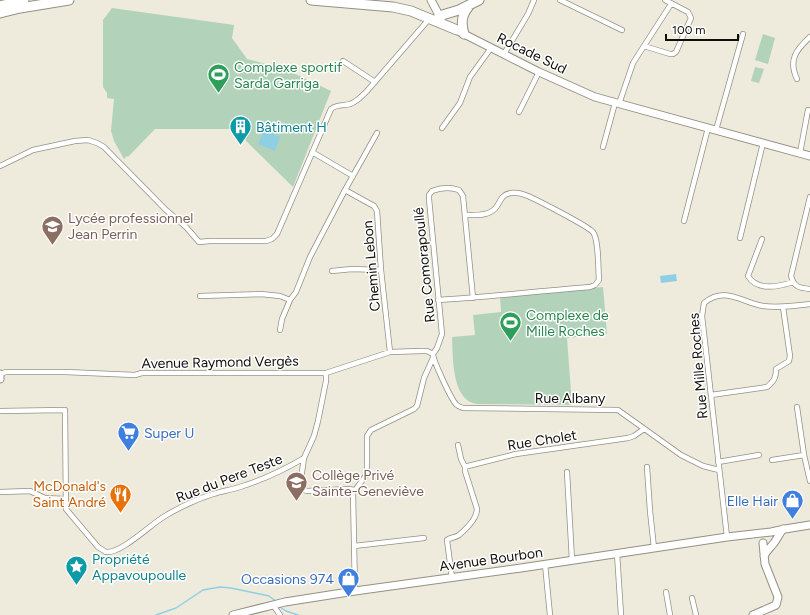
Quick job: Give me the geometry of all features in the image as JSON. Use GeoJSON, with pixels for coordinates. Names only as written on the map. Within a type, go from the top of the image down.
{"type":"FeatureCollection","features":[{"type":"Feature","properties":{"kind":"highway"},"geometry":{"type":"LineString","coordinates":[[0,6],[24,0]]}},
{"type":"Feature","properties":{"kind":"highway"},"geometry":{"type":"LineString","coordinates":[[0,13],[20,8],[69,0]]}},
{"type":"Feature","properties":{"kind":"highway"},"geometry":{"type":"LineString","coordinates":[[311,0],[393,7],[411,11],[460,32],[464,12],[469,5]]}},
{"type":"Feature","properties":{"kind":"highway"},"geometry":{"type":"LineString","coordinates":[[439,16],[452,13],[479,0]]}},
{"type":"Feature","properties":{"kind":"street"},"geometry":{"type":"LineString","coordinates":[[0,166],[33,150],[75,141],[88,140],[104,146],[166,210],[186,227],[199,242],[266,241],[272,239],[277,234],[331,109],[337,106],[353,103],[362,96],[428,18],[439,16],[431,0]]}},
{"type":"Feature","properties":{"kind":"street"},"geometry":{"type":"LineString","coordinates":[[504,54],[528,14],[534,0]]}},
{"type":"Feature","properties":{"kind":"street"},"geometry":{"type":"LineString","coordinates":[[560,0],[622,30]]}},
{"type":"Feature","properties":{"kind":"street"},"geometry":{"type":"LineString","coordinates":[[644,46],[673,54],[676,52],[691,18],[688,12],[665,0]]}},
{"type":"Feature","properties":{"kind":"street"},"geometry":{"type":"LineString","coordinates":[[603,147],[617,103],[631,68],[671,4]]}},
{"type":"Feature","properties":{"kind":"street","name":"Rocade Sud"},"geometry":{"type":"LineString","coordinates":[[439,16],[442,20],[460,32],[581,92],[810,156]]}},
{"type":"Feature","properties":{"kind":"street"},"geometry":{"type":"LineString","coordinates":[[716,130],[743,34]]}},
{"type":"Feature","properties":{"kind":"street"},"geometry":{"type":"LineString","coordinates":[[797,79],[793,67],[794,56],[799,48],[810,37]]}},
{"type":"Feature","properties":{"kind":"street"},"geometry":{"type":"LineString","coordinates":[[442,128],[460,103],[470,78],[491,48]]}},
{"type":"Feature","properties":{"kind":"street"},"geometry":{"type":"LineString","coordinates":[[343,61],[375,82]]}},
{"type":"Feature","properties":{"kind":"street"},"geometry":{"type":"LineString","coordinates":[[519,112],[540,72]]}},
{"type":"Feature","properties":{"kind":"street"},"geometry":{"type":"LineString","coordinates":[[800,153],[808,110]]}},
{"type":"Feature","properties":{"kind":"street"},"geometry":{"type":"LineString","coordinates":[[684,221],[708,128]]}},
{"type":"Feature","properties":{"kind":"street"},"geometry":{"type":"LineString","coordinates":[[280,330],[282,319],[290,300],[296,292],[310,257],[377,133]]}},
{"type":"Feature","properties":{"kind":"street"},"geometry":{"type":"LineString","coordinates":[[740,238],[763,143]]}},
{"type":"Feature","properties":{"kind":"street"},"geometry":{"type":"LineString","coordinates":[[312,152],[353,176]]}},
{"type":"Feature","properties":{"kind":"street","name":"Rue Comorapoullé"},"geometry":{"type":"LineString","coordinates":[[433,356],[442,335],[429,198],[430,192],[444,188],[459,190],[463,196],[473,298]]}},
{"type":"Feature","properties":{"kind":"street","name":"Chemin Lebon"},"geometry":{"type":"LineString","coordinates":[[345,190],[376,208],[378,215],[381,270],[390,352]]}},
{"type":"Feature","properties":{"kind":"street"},"geometry":{"type":"LineString","coordinates":[[438,300],[590,287],[595,285],[599,280],[596,242],[593,233],[582,225],[528,196],[516,192],[508,193],[500,199],[496,208],[490,213],[465,215]]}},
{"type":"Feature","properties":{"kind":"street"},"geometry":{"type":"LineString","coordinates":[[810,197],[791,276],[793,282],[799,287],[810,289]]}},
{"type":"Feature","properties":{"kind":"street"},"geometry":{"type":"LineString","coordinates":[[762,239],[748,276],[752,282],[777,287],[793,282]]}},
{"type":"Feature","properties":{"kind":"street"},"geometry":{"type":"LineString","coordinates":[[332,270],[381,270]]}},
{"type":"Feature","properties":{"kind":"street"},"geometry":{"type":"LineString","coordinates":[[200,296],[266,294],[280,296],[290,300]]}},
{"type":"Feature","properties":{"kind":"street","name":"Rue Mille Roches"},"geometry":{"type":"LineString","coordinates":[[727,537],[702,316],[704,303],[716,295],[726,295],[762,306],[783,307],[810,304]]}},
{"type":"Feature","properties":{"kind":"street"},"geometry":{"type":"LineString","coordinates":[[711,395],[767,387],[773,382],[776,376],[776,369],[789,361],[790,356],[783,307]]}},
{"type":"Feature","properties":{"kind":"street","name":"Avenue Raymond Vergès"},"geometry":{"type":"LineString","coordinates":[[0,374],[6,372],[65,372],[135,375],[142,373],[326,373],[390,352],[427,351],[433,356]]}},
{"type":"Feature","properties":{"kind":"street"},"geometry":{"type":"LineString","coordinates":[[355,591],[353,493],[367,474],[368,432],[414,409],[417,406],[424,378],[433,356]]}},
{"type":"Feature","properties":{"kind":"street","name":"Rue Albany"},"geometry":{"type":"LineString","coordinates":[[433,356],[452,399],[456,405],[463,408],[618,410],[681,455],[703,466],[719,470]]}},
{"type":"Feature","properties":{"kind":"street"},"geometry":{"type":"LineString","coordinates":[[427,370],[432,367],[437,367]]}},
{"type":"Feature","properties":{"kind":"street","name":"Rue du Pere Teste"},"geometry":{"type":"LineString","coordinates":[[0,411],[65,410],[66,509],[102,551],[109,552],[124,546],[164,516],[192,502],[212,494],[241,487],[288,468],[304,458],[314,436],[318,421],[326,381],[326,373]]}},
{"type":"Feature","properties":{"kind":"street"},"geometry":{"type":"LineString","coordinates":[[0,374],[0,379]]}},
{"type":"Feature","properties":{"kind":"street"},"geometry":{"type":"LineString","coordinates":[[797,406],[804,455],[810,480]]}},
{"type":"Feature","properties":{"kind":"street","name":"Rue Cholet"},"geometry":{"type":"LineString","coordinates":[[466,467],[516,454],[628,438],[644,429]]}},
{"type":"Feature","properties":{"kind":"street"},"geometry":{"type":"LineString","coordinates":[[452,578],[447,540],[459,534],[477,513],[465,471],[466,467],[461,459],[458,445]]}},
{"type":"Feature","properties":{"kind":"street"},"geometry":{"type":"LineString","coordinates":[[718,462],[759,455]]}},
{"type":"Feature","properties":{"kind":"street"},"geometry":{"type":"LineString","coordinates":[[772,460],[804,455]]}},
{"type":"Feature","properties":{"kind":"street"},"geometry":{"type":"LineString","coordinates":[[304,458],[300,486],[304,491],[354,490]]}},
{"type":"Feature","properties":{"kind":"street"},"geometry":{"type":"LineString","coordinates":[[288,468],[303,466]]}},
{"type":"Feature","properties":{"kind":"street"},"geometry":{"type":"LineString","coordinates":[[647,467],[654,548]]}},
{"type":"Feature","properties":{"kind":"street"},"geometry":{"type":"LineString","coordinates":[[567,472],[572,560]]}},
{"type":"Feature","properties":{"kind":"street"},"geometry":{"type":"LineString","coordinates":[[0,492],[30,491],[45,498],[65,499]]}},
{"type":"Feature","properties":{"kind":"street","name":"Avenue Bourbon"},"geometry":{"type":"LineString","coordinates":[[234,615],[277,604],[355,591],[727,537],[754,534],[766,539],[783,529],[810,525]]}},
{"type":"Feature","properties":{"kind":"street"},"geometry":{"type":"LineString","coordinates":[[753,615],[772,607],[778,601],[778,597],[764,557],[766,539],[774,535],[775,540],[783,529]]}},
{"type":"Feature","properties":{"kind":"street"},"geometry":{"type":"LineString","coordinates":[[354,546],[424,538]]}},
{"type":"Feature","properties":{"kind":"street"},"geometry":{"type":"LineString","coordinates":[[617,553],[621,615]]}},
{"type":"Feature","properties":{"kind":"street"},"geometry":{"type":"LineString","coordinates":[[545,564],[550,615]]}},
{"type":"Feature","properties":{"kind":"street"},"geometry":{"type":"LineString","coordinates":[[666,592],[670,615]]}},
{"type":"Feature","properties":{"kind":"street"},"geometry":{"type":"LineString","coordinates":[[692,598],[696,615]]}},
{"type":"Feature","properties":{"kind":"street"},"geometry":{"type":"LineString","coordinates":[[277,604],[280,615]]}},
{"type":"Feature","properties":{"kind":"green space","name":"Complexe sportif Sarda Garriga"},"geometry":{"type":"Polygon","coordinates":[[[112,8],[234,25],[232,38],[247,59],[285,69],[331,91],[293,187],[234,129],[155,129],[128,157],[127,156],[124,159],[114,141],[111,131],[114,99],[107,98],[107,93],[103,87],[103,20],[112,8]]]}},
{"type":"Feature","properties":{"kind":"green space"},"geometry":{"type":"Polygon","coordinates":[[[763,34],[775,38],[768,64],[755,60],[763,34]]]}},
{"type":"Feature","properties":{"kind":"green space"},"geometry":{"type":"Polygon","coordinates":[[[755,67],[764,69],[759,83],[751,81],[755,67]]]}},
{"type":"Feature","properties":{"kind":"green space","name":"Complexe de Mille Roches"},"geometry":{"type":"Polygon","coordinates":[[[603,287],[607,334],[567,338],[572,405],[477,404],[469,401],[462,395],[455,376],[453,365],[452,337],[475,335],[473,315],[501,312],[500,297],[603,287]]]}},
{"type":"Feature","properties":{"kind":"water"},"geometry":{"type":"Polygon","coordinates":[[[264,130],[280,137],[275,151],[258,144],[264,130]]]}},
{"type":"Feature","properties":{"kind":"water"},"geometry":{"type":"Polygon","coordinates":[[[676,274],[677,281],[661,283],[660,276],[676,274]]]}},
{"type":"Feature","properties":{"kind":"waterway"},"geometry":{"type":"LineString","coordinates":[[156,615],[176,608],[203,590],[220,587],[269,596],[277,602]]}},
{"type":"Feature","properties":{"kind":"waterway"},"geometry":{"type":"LineString","coordinates":[[280,607],[286,611],[298,615]]}},
{"type":"Feature","properties":{"kind":"place","name":"Complexe sportif Sarda Garriga"},"geometry":{"type":"Point","coordinates":[218,94]}},
{"type":"Feature","properties":{"kind":"place","name":"Bâtiment H"},"geometry":{"type":"Point","coordinates":[241,146]}},
{"type":"Feature","properties":{"kind":"place","name":"Lycée professionnel Jean Perrin"},"geometry":{"type":"Point","coordinates":[52,246]}},
{"type":"Feature","properties":{"kind":"place","name":"Complexe de Mille Roches"},"geometry":{"type":"Point","coordinates":[510,342]}},
{"type":"Feature","properties":{"kind":"place","name":"Super U"},"geometry":{"type":"Point","coordinates":[129,452]}},
{"type":"Feature","properties":{"kind":"place","name":"Collège Privé Sainte-Geneviève"},"geometry":{"type":"Point","coordinates":[297,502]}},
{"type":"Feature","properties":{"kind":"place","name":"McDonald's Saint André"},"geometry":{"type":"Point","coordinates":[121,514]}},
{"type":"Feature","properties":{"kind":"place","name":"Elle Hair"},"geometry":{"type":"Point","coordinates":[793,520]}},
{"type":"Feature","properties":{"kind":"place","name":"Propriété Appavoupoulle"},"geometry":{"type":"Point","coordinates":[76,586]}},
{"type":"Feature","properties":{"kind":"place","name":"Occasions 974"},"geometry":{"type":"Point","coordinates":[349,598]}}]}
